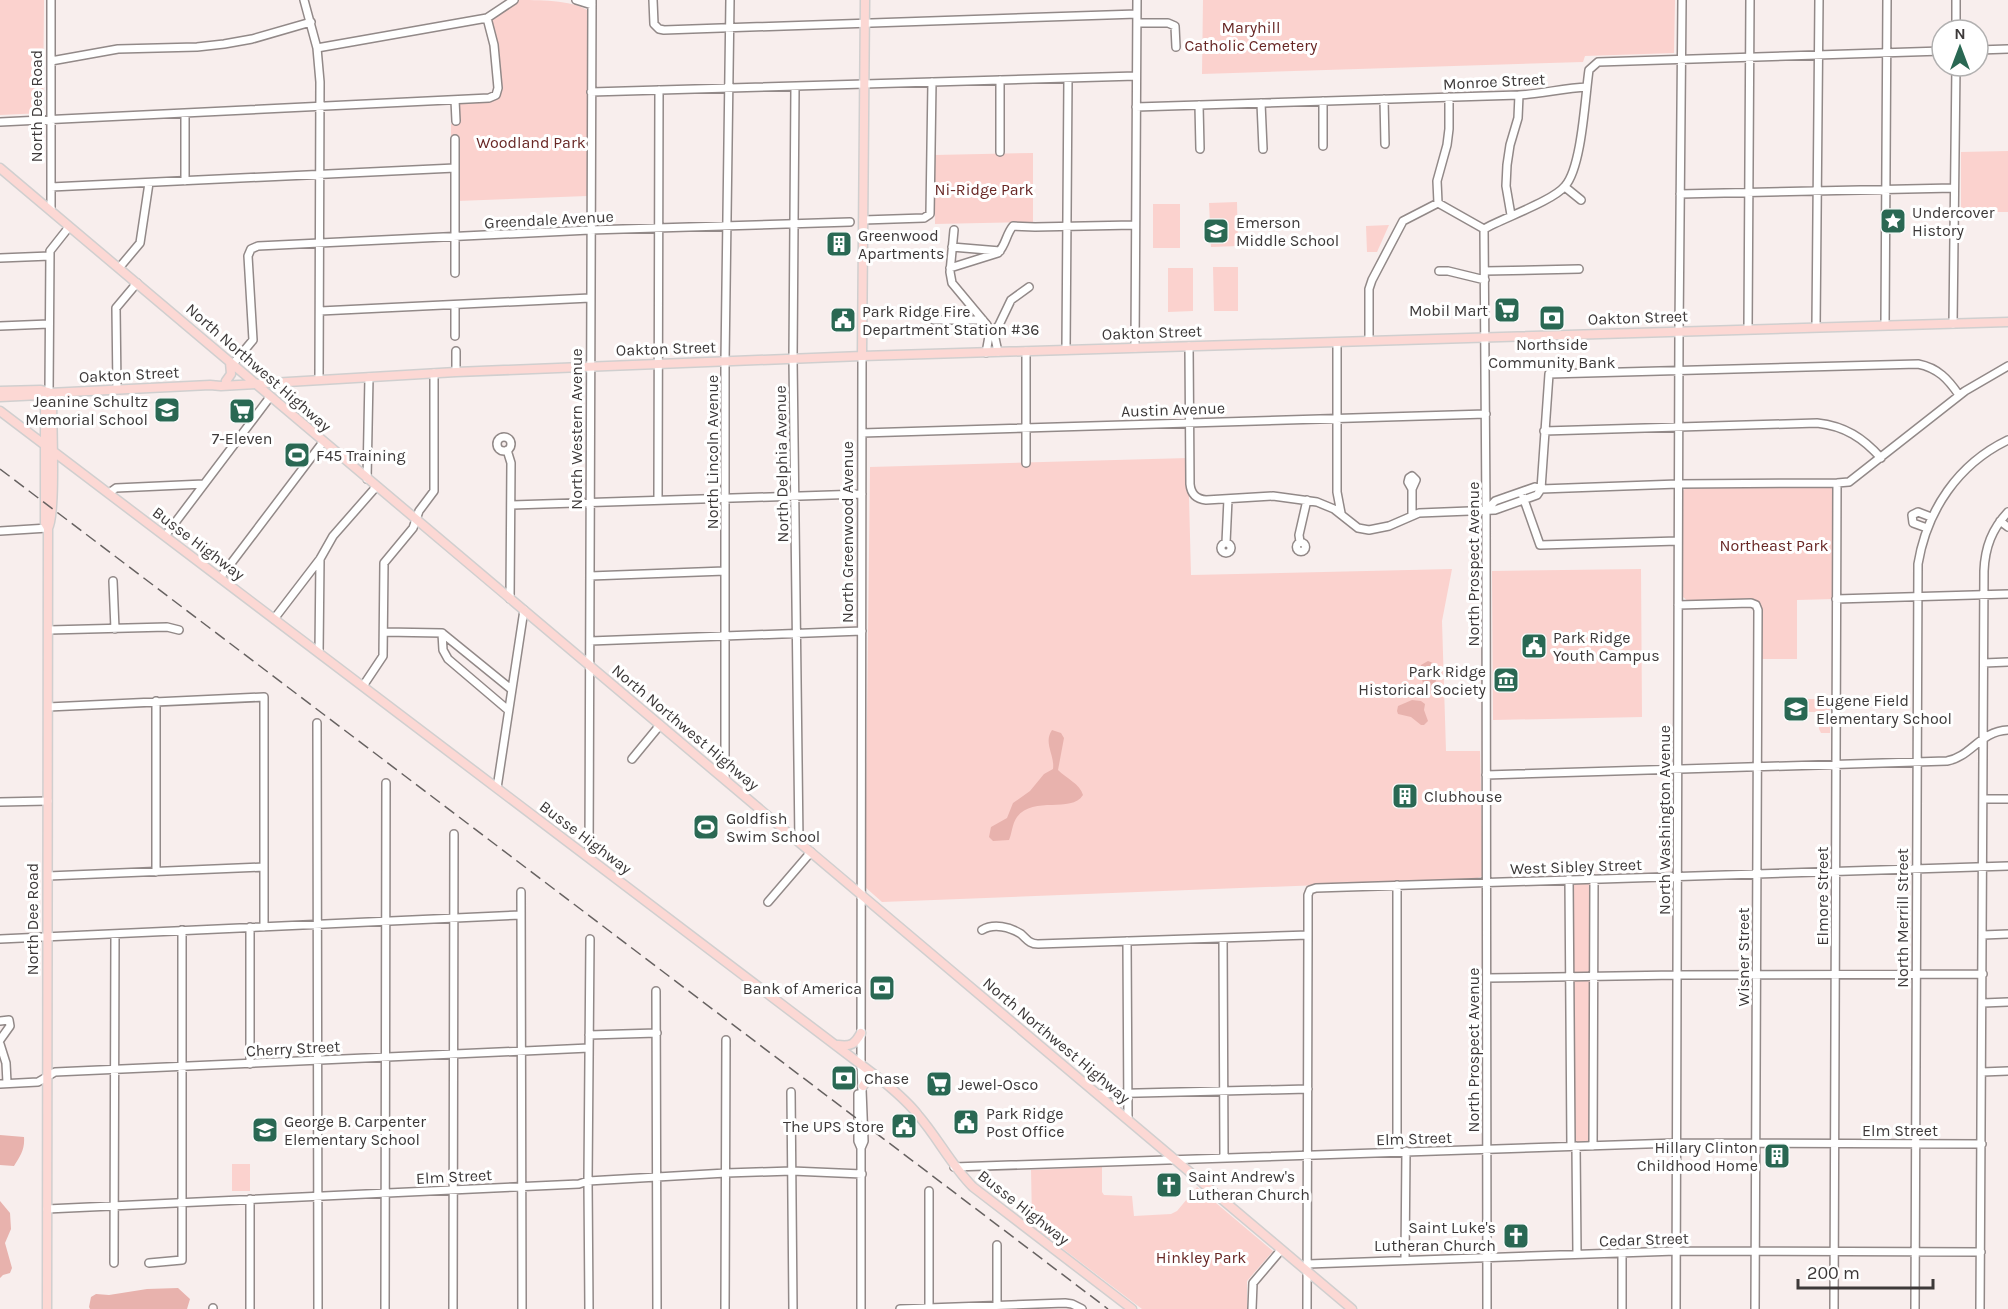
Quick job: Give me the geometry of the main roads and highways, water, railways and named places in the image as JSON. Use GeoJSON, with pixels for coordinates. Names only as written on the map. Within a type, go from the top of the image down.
{"type":"FeatureCollection","features":[{"type":"Feature","properties":{"kind":"main road","name":"North Greenwood Avenue"},"geometry":{"type":"LineString","coordinates":[[862,356],[865,0]]}},
{"type":"Feature","properties":{"kind":"main road","name":"North Northwest Highway"},"geometry":{"type":"LineString","coordinates":[[0,168],[1281,1250],[1308,1268],[1352,1309]]}},
{"type":"Feature","properties":{"kind":"main road","name":"Oakton Street"},"geometry":{"type":"LineString","coordinates":[[210,385],[226,381],[280,383],[297,380],[434,373],[862,356],[2008,322]]}},
{"type":"Feature","properties":{"kind":"main road"},"geometry":{"type":"LineString","coordinates":[[226,381],[231,374],[232,363]]}},
{"type":"Feature","properties":{"kind":"main road","name":"Oakton Street"},"geometry":{"type":"LineString","coordinates":[[0,397],[117,389],[221,386],[287,378],[297,380]]}},
{"type":"Feature","properties":{"kind":"main road"},"geometry":{"type":"LineString","coordinates":[[273,400],[280,383]]}},
{"type":"Feature","properties":{"kind":"main road","name":"Oakton Street"},"geometry":{"type":"LineString","coordinates":[[0,391],[41,390],[49,393]]}},
{"type":"Feature","properties":{"kind":"main road","name":"North Dee Road"},"geometry":{"type":"LineString","coordinates":[[47,1309],[49,630],[48,528],[45,523],[52,401],[49,393]]}},
{"type":"Feature","properties":{"kind":"main road","name":"Busse Highway"},"geometry":{"type":"LineString","coordinates":[[0,411],[884,1082],[905,1099],[954,1167],[973,1187],[1132,1309]]}},
{"type":"Feature","properties":{"kind":"main road","name":"North Dee Road"},"geometry":{"type":"LineString","coordinates":[[48,448],[52,474],[52,523],[48,528]]}},
{"type":"Feature","properties":{"kind":"main road"},"geometry":{"type":"LineString","coordinates":[[52,474],[57,466],[66,462]]}},
{"type":"Feature","properties":{"kind":"main road"},"geometry":{"type":"LineString","coordinates":[[835,1044],[851,1046],[861,1033]]}},
{"type":"Feature","properties":{"kind":"main road"},"geometry":{"type":"LineString","coordinates":[[863,1086],[865,1081],[870,1079],[884,1082]]}},
{"type":"Feature","properties":{"kind":"railway"},"geometry":{"type":"LineString","coordinates":[[0,469],[1108,1309]]}},
{"type":"Feature","properties":{"kind":"place","name":"Undercover History"},"geometry":{"type":"Point","coordinates":[1893,221]}},
{"type":"Feature","properties":{"kind":"place","name":"Emerson Middle School"},"geometry":{"type":"Point","coordinates":[1216,231]}},
{"type":"Feature","properties":{"kind":"place","name":"Greenwood Apartments"},"geometry":{"type":"Point","coordinates":[839,244]}},
{"type":"Feature","properties":{"kind":"place","name":"Mobil Mart"},"geometry":{"type":"Point","coordinates":[1507,310]}},
{"type":"Feature","properties":{"kind":"place","name":"Northside Community Bank"},"geometry":{"type":"Point","coordinates":[1552,318]}},
{"type":"Feature","properties":{"kind":"place","name":"Park Ridge Fire Department Station #36"},"geometry":{"type":"Point","coordinates":[843,320]}},
{"type":"Feature","properties":{"kind":"place","name":"Jeanine Schultz Memorial School"},"geometry":{"type":"Point","coordinates":[167,410]}},
{"type":"Feature","properties":{"kind":"place","name":"7-Eleven"},"geometry":{"type":"Point","coordinates":[242,411]}},
{"type":"Feature","properties":{"kind":"place","name":"F45 Training"},"geometry":{"type":"Point","coordinates":[297,455]}},
{"type":"Feature","properties":{"kind":"place","name":"Park Ridge Youth Campus"},"geometry":{"type":"Point","coordinates":[1534,646]}},
{"type":"Feature","properties":{"kind":"place","name":"Park Ridge Historical Society"},"geometry":{"type":"Point","coordinates":[1506,680]}},
{"type":"Feature","properties":{"kind":"place","name":"Eugene Field Elementary School"},"geometry":{"type":"Point","coordinates":[1796,709]}},
{"type":"Feature","properties":{"kind":"place","name":"Clubhouse"},"geometry":{"type":"Point","coordinates":[1405,796]}},
{"type":"Feature","properties":{"kind":"place","name":"Goldfish Swim School"},"geometry":{"type":"Point","coordinates":[706,827]}},
{"type":"Feature","properties":{"kind":"place","name":"Bank of America"},"geometry":{"type":"Point","coordinates":[882,988]}},
{"type":"Feature","properties":{"kind":"place","name":"Chase"},"geometry":{"type":"Point","coordinates":[844,1078]}},
{"type":"Feature","properties":{"kind":"place","name":"Jewel-Osco"},"geometry":{"type":"Point","coordinates":[939,1084]}},
{"type":"Feature","properties":{"kind":"place","name":"Park Ridge Post Office"},"geometry":{"type":"Point","coordinates":[966,1122]}},
{"type":"Feature","properties":{"kind":"place","name":"The UPS Store"},"geometry":{"type":"Point","coordinates":[904,1126]}},
{"type":"Feature","properties":{"kind":"place","name":"George B. Carpenter Elementary School"},"geometry":{"type":"Point","coordinates":[265,1130]}},
{"type":"Feature","properties":{"kind":"place","name":"Hillary Clinton Childhood Home"},"geometry":{"type":"Point","coordinates":[1777,1156]}},
{"type":"Feature","properties":{"kind":"place","name":"Saint Andrew's Lutheran Church"},"geometry":{"type":"Point","coordinates":[1169,1185]}},
{"type":"Feature","properties":{"kind":"place","name":"Saint Luke's Lutheran Church"},"geometry":{"type":"Point","coordinates":[1516,1236]}},
{"type":"Feature","properties":{"kind":"park label","name":"Maryhill Catholic Cemetery"},"geometry":{"type":"Point","coordinates":[1251,36]}},
{"type":"Feature","properties":{"kind":"park label","name":"Woodland Park"},"geometry":{"type":"Point","coordinates":[531,142]}},
{"type":"Feature","properties":{"kind":"park label","name":"Ni-Ridge Park"},"geometry":{"type":"Point","coordinates":[984,189]}},
{"type":"Feature","properties":{"kind":"park label","name":"Northeast Park"},"geometry":{"type":"Point","coordinates":[1774,545]}},
{"type":"Feature","properties":{"kind":"park label","name":"Hinkley Park"},"geometry":{"type":"Point","coordinates":[1201,1257]}}]}
